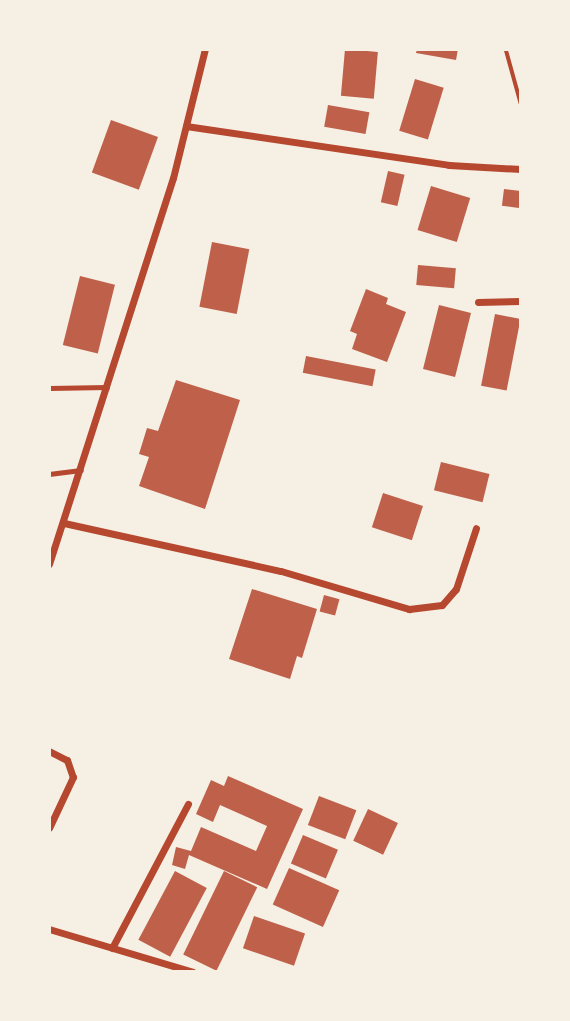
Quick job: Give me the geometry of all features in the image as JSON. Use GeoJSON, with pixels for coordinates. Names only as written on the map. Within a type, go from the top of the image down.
{"type":"FeatureCollection","features":[{"type":"Feature","properties":{"kind":"street"},"geometry":{"type":"LineString","coordinates":[[49,564],[107,387],[186,126],[205,49]]}},
{"type":"Feature","properties":{"kind":"street"},"geometry":{"type":"LineString","coordinates":[[186,126],[449,165],[521,169]]}},
{"type":"Feature","properties":{"kind":"street"},"geometry":{"type":"LineString","coordinates":[[478,302],[521,301]]}},
{"type":"Feature","properties":{"kind":"street"},"geometry":{"type":"LineString","coordinates":[[64,523],[281,571],[409,609],[442,604],[456,589],[476,528]]}},
{"type":"Feature","properties":{"kind":"street"},"geometry":{"type":"LineString","coordinates":[[49,751],[67,760],[73,777],[49,828]]}},
{"type":"Feature","properties":{"kind":"street"},"geometry":{"type":"LineString","coordinates":[[112,948],[188,804]]}},
{"type":"Feature","properties":{"kind":"street"},"geometry":{"type":"LineString","coordinates":[[49,929],[193,972]]}},
{"type":"Feature","properties":{"kind":"lane"},"geometry":{"type":"LineString","coordinates":[[49,388],[107,387]]}},
{"type":"Feature","properties":{"kind":"lane"},"geometry":{"type":"LineString","coordinates":[[49,474],[81,470]]}},
{"type":"Feature","properties":{"kind":"path"},"geometry":{"type":"LineString","coordinates":[[506,49],[521,103]]}},
{"type":"Feature","properties":{"kind":"building"},"geometry":{"type":"Polygon","coordinates":[[[345,49],[378,52],[374,99],[341,96],[345,49]]]}},
{"type":"Feature","properties":{"kind":"building"},"geometry":{"type":"Polygon","coordinates":[[[417,49],[458,49],[456,60],[416,53],[417,49]]]}},
{"type":"Feature","properties":{"kind":"building"},"geometry":{"type":"Polygon","coordinates":[[[415,79],[444,88],[428,139],[399,131],[415,79]]]}},
{"type":"Feature","properties":{"kind":"building"},"geometry":{"type":"Polygon","coordinates":[[[328,105],[369,112],[366,134],[324,127],[328,105]]]}},
{"type":"Feature","properties":{"kind":"building"},"geometry":{"type":"Polygon","coordinates":[[[111,120],[158,137],[139,190],[92,173],[111,120]]]}},
{"type":"Feature","properties":{"kind":"building"},"geometry":{"type":"Polygon","coordinates":[[[388,171],[405,175],[397,206],[381,202],[388,171]]]}},
{"type":"Feature","properties":{"kind":"building"},"geometry":{"type":"Polygon","coordinates":[[[431,186],[470,198],[457,242],[418,230],[431,186]]]}},
{"type":"Feature","properties":{"kind":"building"},"geometry":{"type":"Polygon","coordinates":[[[504,189],[521,191],[519,208],[502,206],[504,189]]]}},
{"type":"Feature","properties":{"kind":"building"},"geometry":{"type":"Polygon","coordinates":[[[212,242],[249,249],[237,314],[199,307],[212,242]]]}},
{"type":"Feature","properties":{"kind":"building"},"geometry":{"type":"Polygon","coordinates":[[[418,265],[456,268],[454,288],[416,285],[418,265]]]}},
{"type":"Feature","properties":{"kind":"building"},"geometry":{"type":"Polygon","coordinates":[[[80,276],[115,285],[98,354],[63,345],[80,276]]]}},
{"type":"Feature","properties":{"kind":"building"},"geometry":{"type":"Polygon","coordinates":[[[366,289],[388,298],[386,304],[406,312],[387,362],[352,349],[357,334],[350,331],[366,289]]]}},
{"type":"Feature","properties":{"kind":"building"},"geometry":{"type":"Polygon","coordinates":[[[439,305],[471,313],[455,377],[423,369],[439,305]]]}},
{"type":"Feature","properties":{"kind":"building"},"geometry":{"type":"Polygon","coordinates":[[[495,314],[521,319],[507,391],[481,386],[495,314]]]}},
{"type":"Feature","properties":{"kind":"building"},"geometry":{"type":"Polygon","coordinates":[[[306,356],[376,370],[372,386],[303,373],[306,356]]]}},
{"type":"Feature","properties":{"kind":"building"},"geometry":{"type":"Polygon","coordinates":[[[176,380],[240,400],[205,509],[139,486],[149,457],[139,454],[147,428],[158,431],[176,380]]]}},
{"type":"Feature","properties":{"kind":"building"},"geometry":{"type":"Polygon","coordinates":[[[441,462],[490,474],[482,502],[434,490],[441,462]]]}},
{"type":"Feature","properties":{"kind":"building"},"geometry":{"type":"Polygon","coordinates":[[[383,493],[423,506],[412,540],[372,527],[383,493]]]}},
{"type":"Feature","properties":{"kind":"building"},"geometry":{"type":"Polygon","coordinates":[[[252,589],[317,609],[302,658],[297,656],[290,679],[229,659],[252,589]]]}},
{"type":"Feature","properties":{"kind":"building"},"geometry":{"type":"Polygon","coordinates":[[[324,595],[339,599],[335,616],[320,611],[324,595]]]}},
{"type":"Feature","properties":{"kind":"building"},"geometry":{"type":"Polygon","coordinates":[[[228,776],[303,809],[267,889],[189,855],[185,869],[172,865],[176,847],[191,851],[201,827],[256,851],[267,826],[220,805],[213,822],[196,814],[211,780],[224,786],[228,776]]]}},
{"type":"Feature","properties":{"kind":"building"},"geometry":{"type":"Polygon","coordinates":[[[319,796],[356,810],[345,839],[308,825],[319,796]]]}},
{"type":"Feature","properties":{"kind":"building"},"geometry":{"type":"Polygon","coordinates":[[[368,809],[398,823],[383,855],[353,841],[368,809]]]}},
{"type":"Feature","properties":{"kind":"building"},"geometry":{"type":"Polygon","coordinates":[[[303,835],[338,850],[326,878],[291,864],[303,835]]]}},
{"type":"Feature","properties":{"kind":"building"},"geometry":{"type":"Polygon","coordinates":[[[289,868],[339,890],[323,927],[273,905],[289,868]]]}},
{"type":"Feature","properties":{"kind":"building"},"geometry":{"type":"Polygon","coordinates":[[[175,871],[207,888],[170,957],[138,940],[175,871]]]}},
{"type":"Feature","properties":{"kind":"building"},"geometry":{"type":"Polygon","coordinates":[[[224,871],[257,887],[216,971],[183,955],[224,871]]]}},
{"type":"Feature","properties":{"kind":"building"},"geometry":{"type":"Polygon","coordinates":[[[254,916],[305,934],[294,966],[243,948],[254,916]]]}}]}
